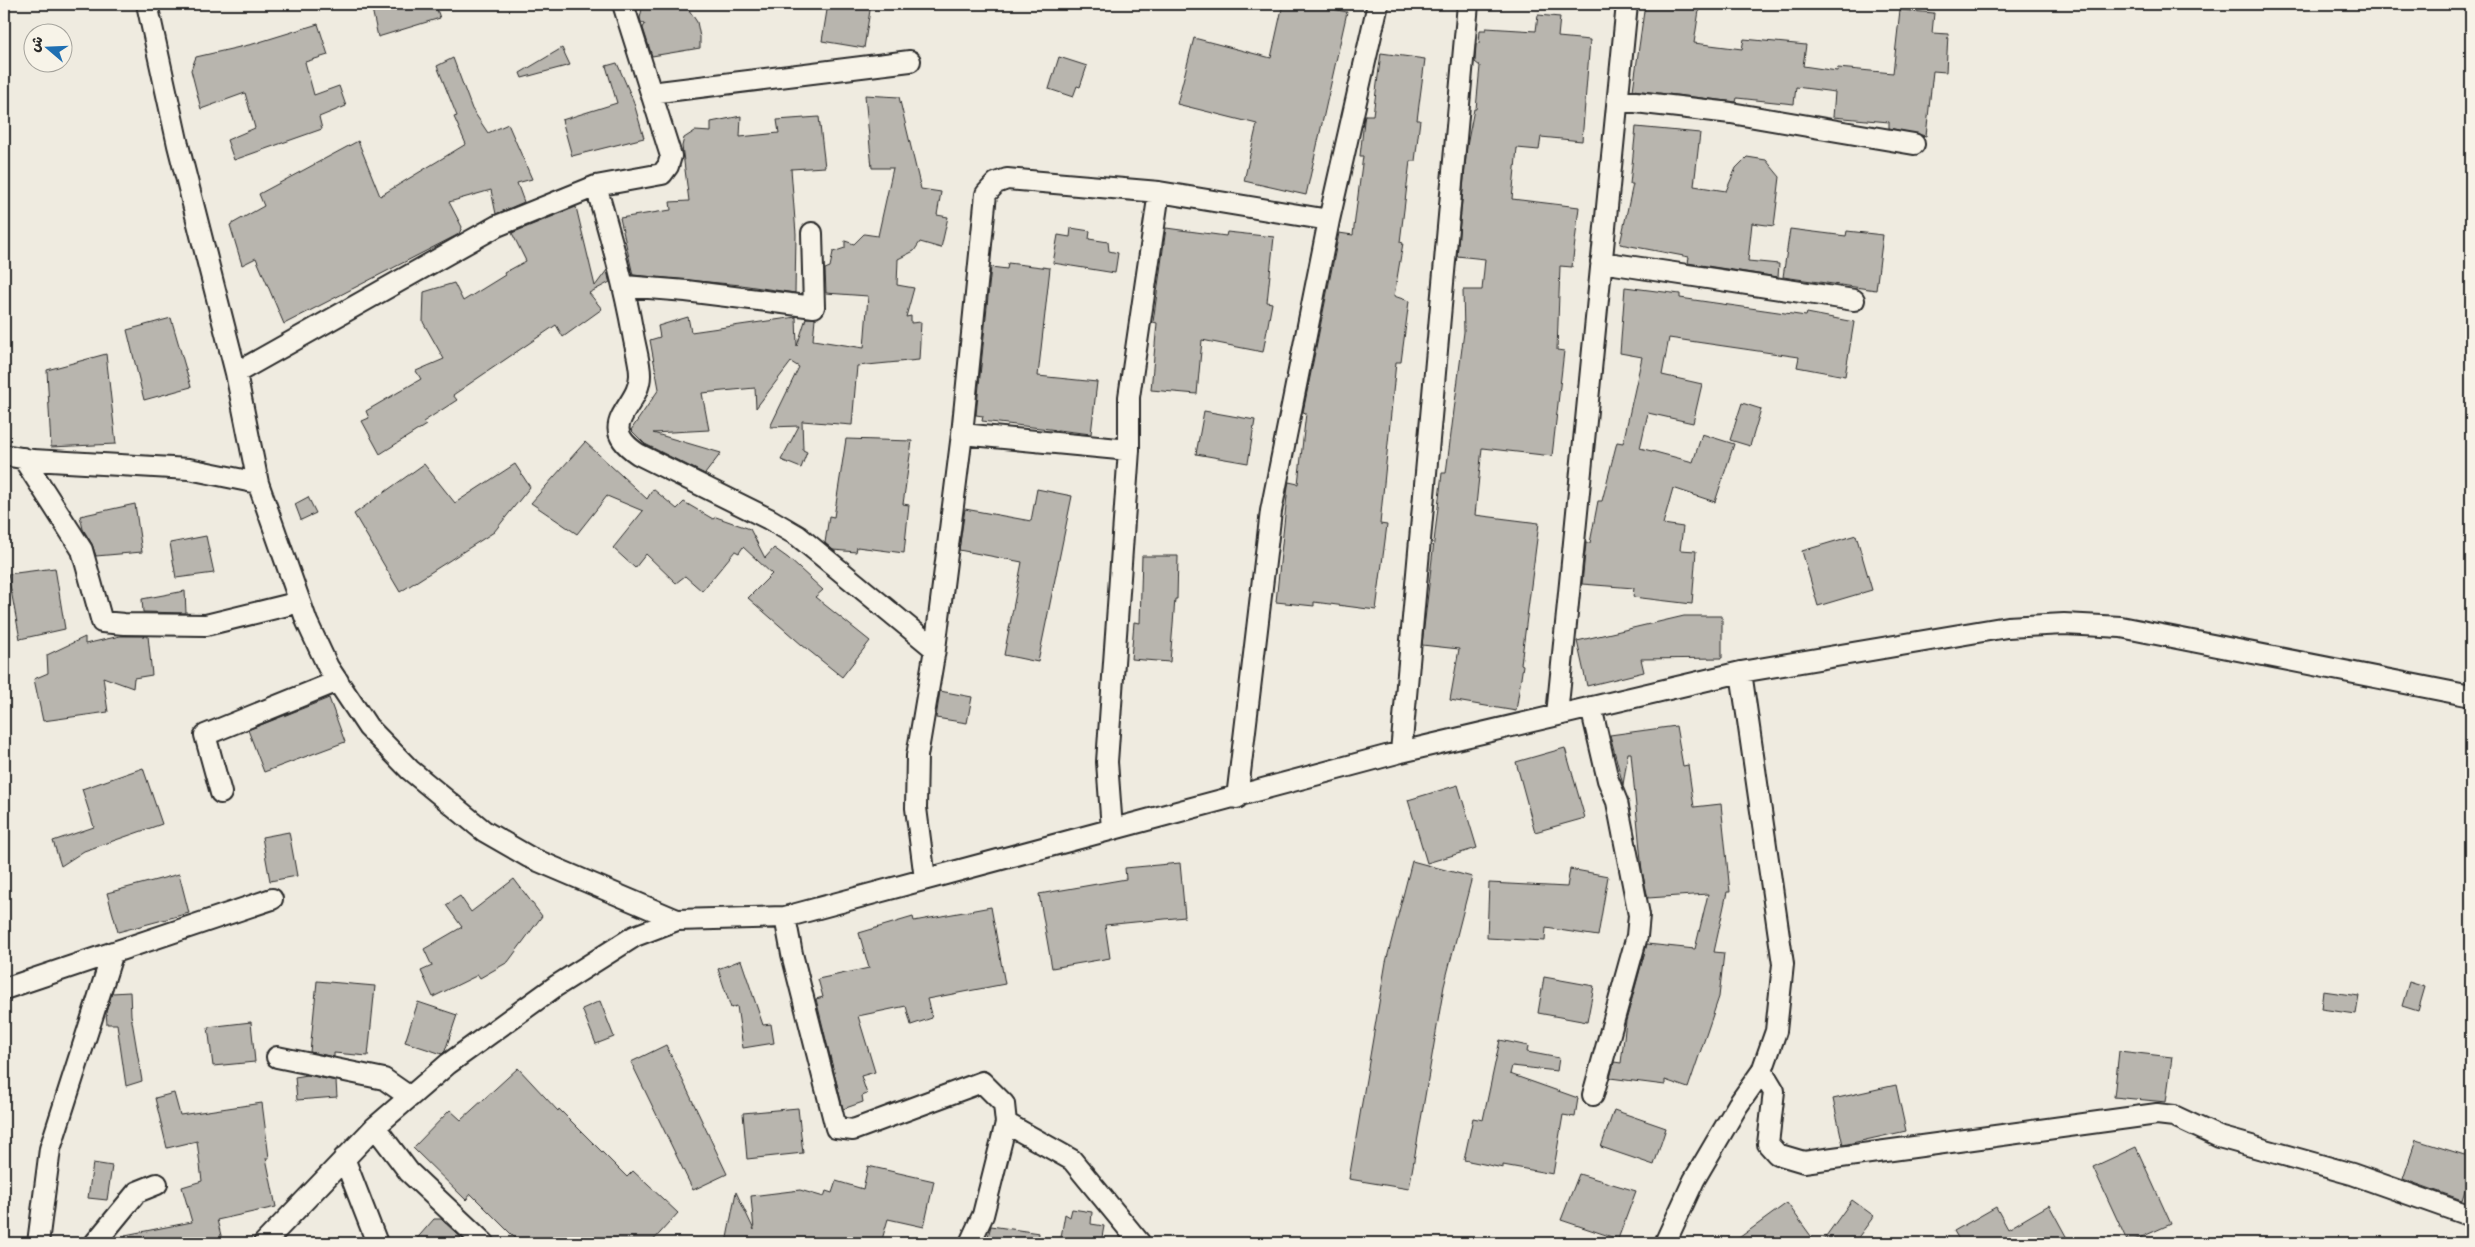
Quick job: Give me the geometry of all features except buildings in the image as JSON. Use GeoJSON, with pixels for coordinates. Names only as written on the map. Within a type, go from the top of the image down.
{"type":"FeatureCollection","features":[{"type":"Feature","properties":{"kind":"street"},"geometry":{"type":"LineString","coordinates":[[147,4],[178,145],[236,372],[258,483],[307,622],[338,681],[368,728],[410,770],[484,831],[529,857],[677,920]]}},
{"type":"Feature","properties":{"kind":"street"},"geometry":{"type":"LineString","coordinates":[[236,372],[481,234],[596,186],[662,174],[668,166],[671,156],[623,4]]}},
{"type":"Feature","properties":{"kind":"street"},"geometry":{"type":"LineString","coordinates":[[1237,798],[1271,511],[1329,220],[1378,4]]}},
{"type":"Feature","properties":{"kind":"street"},"geometry":{"type":"LineString","coordinates":[[1401,752],[1468,4]]}},
{"type":"Feature","properties":{"kind":"street"},"geometry":{"type":"LineString","coordinates":[[1557,715],[1627,4]]}},
{"type":"Feature","properties":{"kind":"street"},"geometry":{"type":"LineString","coordinates":[[651,92],[910,61]]}},
{"type":"Feature","properties":{"kind":"street"},"geometry":{"type":"LineString","coordinates":[[1618,100],[1731,113],[1914,144]]}},
{"type":"Feature","properties":{"kind":"street"},"geometry":{"type":"LineString","coordinates":[[925,879],[916,808],[917,756],[935,649],[962,434],[986,194],[996,183],[1007,178],[1159,192],[1329,220]]}},
{"type":"Feature","properties":{"kind":"street"},"geometry":{"type":"LineString","coordinates":[[596,186],[624,286],[640,375],[635,393],[618,425],[620,437],[628,447],[798,536],[935,649]]}},
{"type":"Feature","properties":{"kind":"street"},"geometry":{"type":"LineString","coordinates":[[1112,828],[1107,762],[1129,450],[1129,397],[1159,192]]}},
{"type":"Feature","properties":{"kind":"street"},"geometry":{"type":"LineString","coordinates":[[624,286],[686,291],[814,307],[812,233]]}},
{"type":"Feature","properties":{"kind":"street"},"geometry":{"type":"LineString","coordinates":[[1601,262],[1854,300]]}},
{"type":"Feature","properties":{"kind":"street"},"geometry":{"type":"LineString","coordinates":[[962,434],[1129,450]]}},
{"type":"Feature","properties":{"kind":"street"},"geometry":{"type":"LineString","coordinates":[[13,456],[189,469],[258,483]]}},
{"type":"Feature","properties":{"kind":"street"},"geometry":{"type":"LineString","coordinates":[[13,456],[82,550],[102,622],[206,625],[300,602]]}},
{"type":"Feature","properties":{"kind":"street"},"geometry":{"type":"LineString","coordinates":[[264,1243],[375,1127],[448,1064],[556,986],[635,936],[677,920],[786,917],[1112,828],[1237,798],[1401,752],[1590,707],[1741,672],[2008,627],[2064,624],[2120,627],[2471,696]]}},
{"type":"Feature","properties":{"kind":"street"},"geometry":{"type":"LineString","coordinates":[[1664,1243],[1694,1180],[1738,1105],[1762,1071],[1776,1031],[1783,964],[1741,672]]}},
{"type":"Feature","properties":{"kind":"street"},"geometry":{"type":"LineString","coordinates":[[221,793],[205,735],[338,681]]}},
{"type":"Feature","properties":{"kind":"street"},"geometry":{"type":"LineString","coordinates":[[1590,707],[1608,780],[1617,802],[1639,916],[1637,936],[1593,1095]]}},
{"type":"Feature","properties":{"kind":"street"},"geometry":{"type":"LineString","coordinates":[[4,989],[272,899]]}},
{"type":"Feature","properties":{"kind":"street"},"geometry":{"type":"LineString","coordinates":[[786,917],[792,954],[836,1128],[853,1130],[982,1082],[1004,1104],[1006,1123],[983,1215],[970,1243]]}},
{"type":"Feature","properties":{"kind":"street"},"geometry":{"type":"LineString","coordinates":[[38,1243],[50,1149],[113,952]]}},
{"type":"Feature","properties":{"kind":"street"},"geometry":{"type":"LineString","coordinates":[[278,1057],[384,1079],[410,1097]]}},
{"type":"Feature","properties":{"kind":"street"},"geometry":{"type":"LineString","coordinates":[[1762,1071],[1774,1091],[1768,1144],[1777,1154],[1804,1162],[2157,1114],[2174,1116],[2219,1137],[2352,1174],[2471,1216]]}},
{"type":"Feature","properties":{"kind":"street"},"geometry":{"type":"LineString","coordinates":[[1006,1123],[1072,1160],[1139,1243]]}},
{"type":"Feature","properties":{"kind":"street"},"geometry":{"type":"LineString","coordinates":[[375,1127],[409,1172],[484,1243]]}},
{"type":"Feature","properties":{"kind":"street"},"geometry":{"type":"LineString","coordinates":[[344,1158],[377,1243]]}},
{"type":"Feature","properties":{"kind":"street"},"geometry":{"type":"LineString","coordinates":[[95,1243],[137,1192],[157,1184]]}}]}
